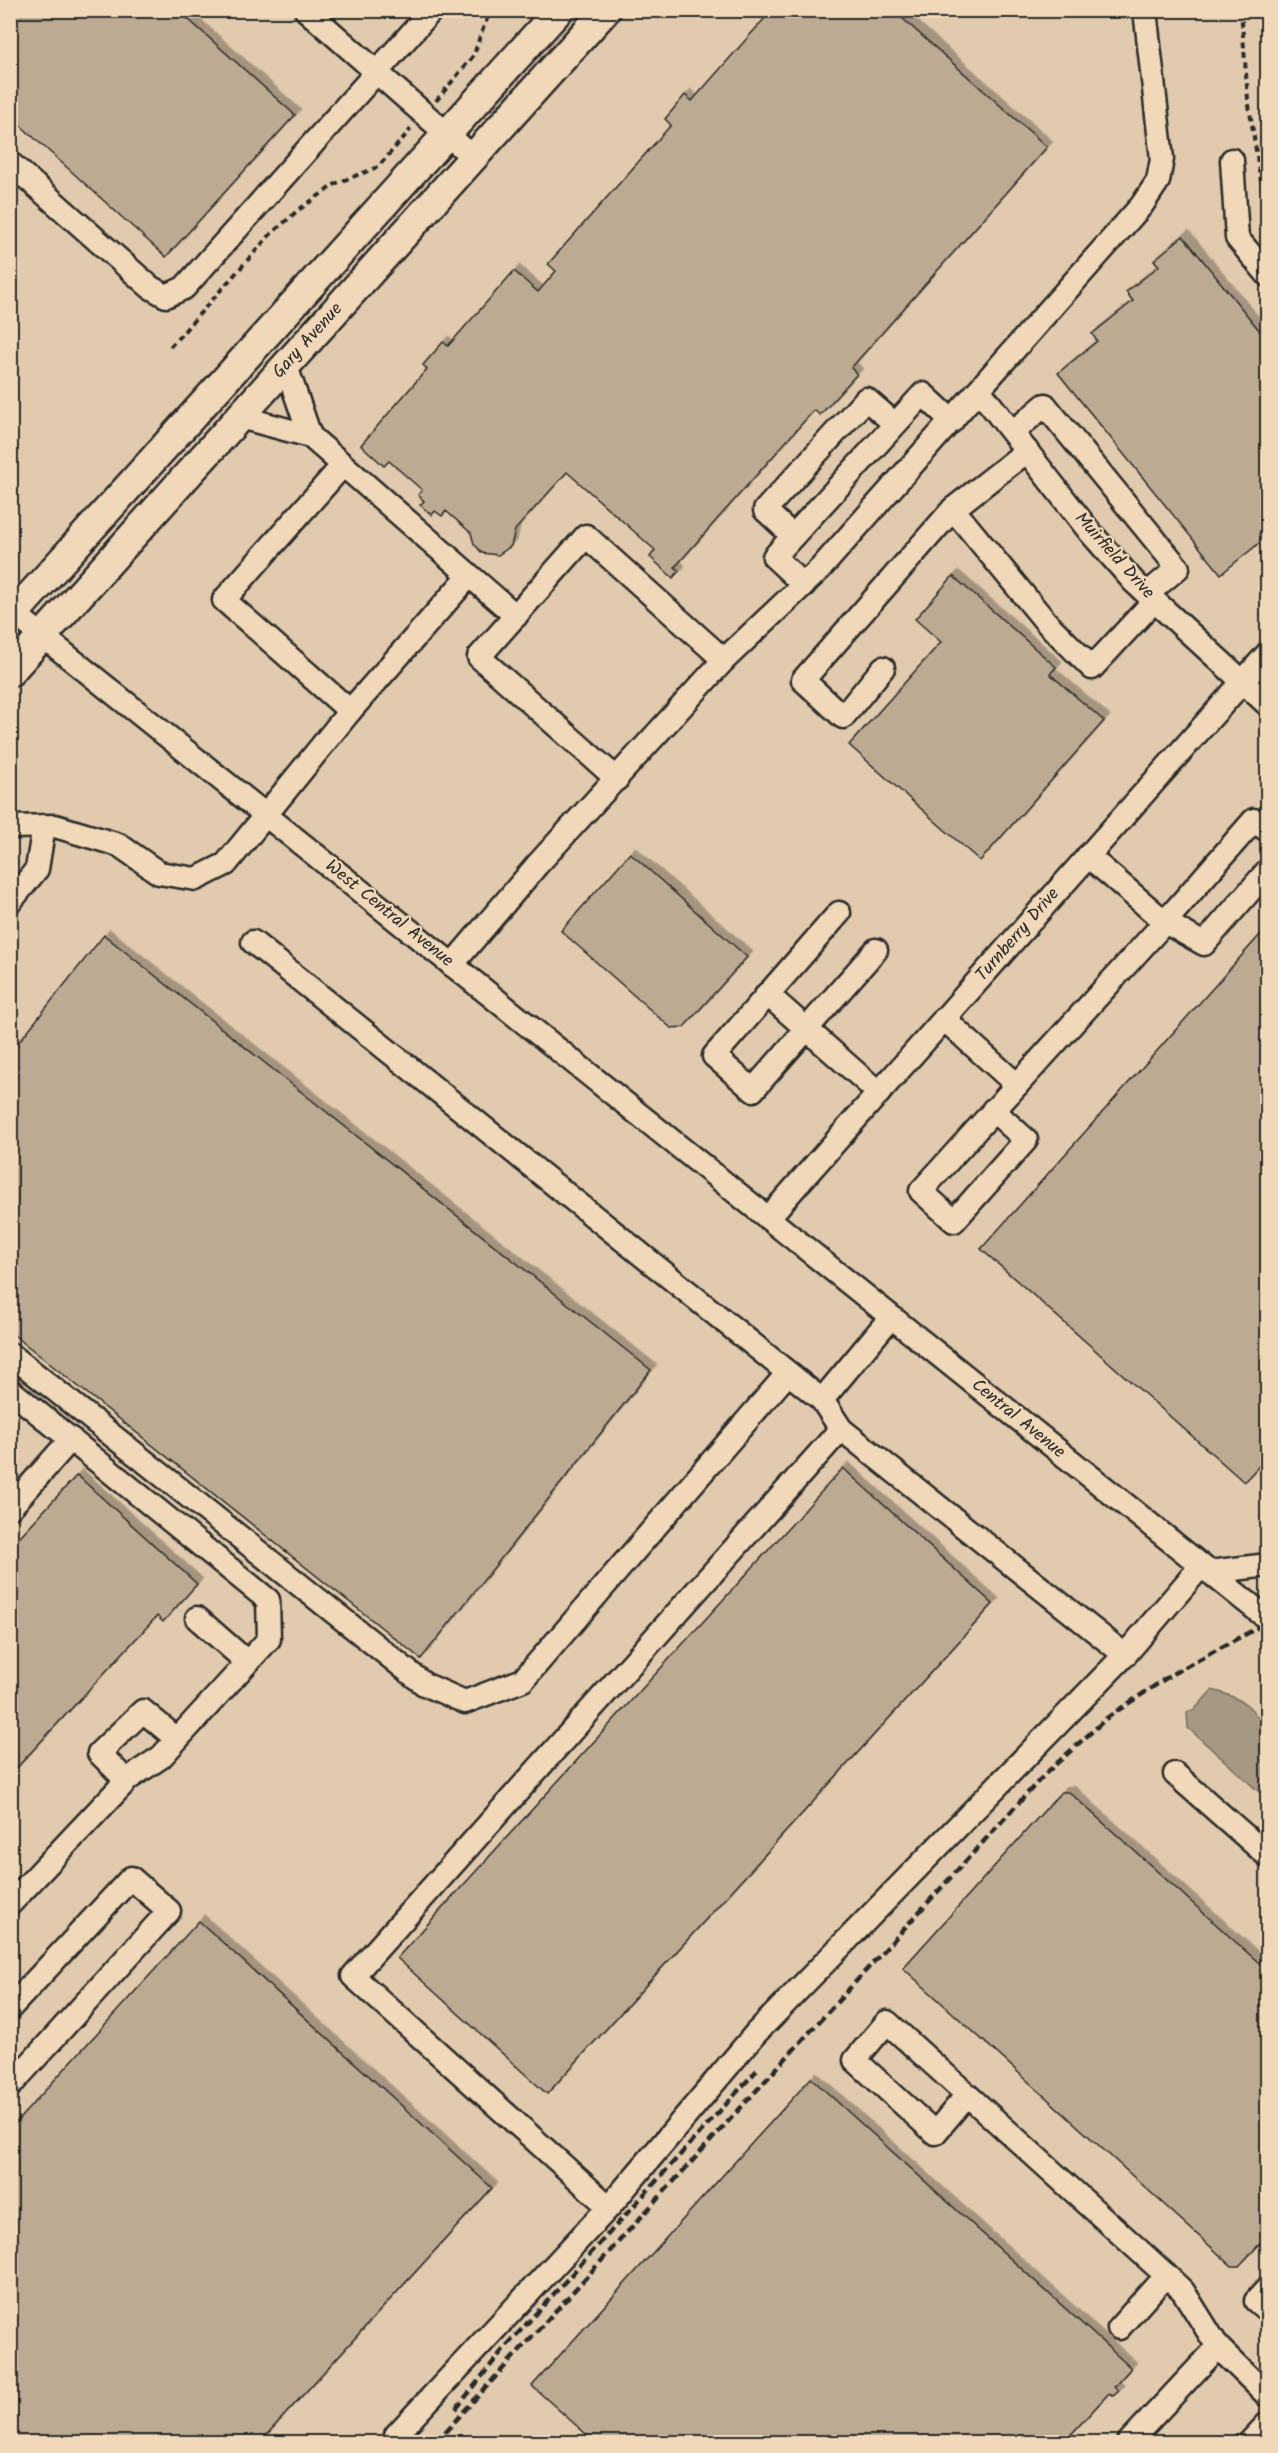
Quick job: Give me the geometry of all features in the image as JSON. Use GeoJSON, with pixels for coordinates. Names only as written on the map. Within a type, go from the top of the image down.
{"type":"FeatureCollection","features":[{"type":"Feature","properties":{"kind":"main road","name":"Gary Avenue"},"geometry":{"type":"LineString","coordinates":[[12,614],[559,10]]}},
{"type":"Feature","properties":{"kind":"main road","name":"Gary Avenue"},"geometry":{"type":"LineString","coordinates":[[10,672],[606,10]]}},
{"type":"Feature","properties":{"kind":"street"},"geometry":{"type":"LineString","coordinates":[[306,10],[473,157]]}},
{"type":"Feature","properties":{"kind":"street"},"geometry":{"type":"LineString","coordinates":[[10,162],[150,287],[166,296],[184,288],[432,10]]}},
{"type":"Feature","properties":{"kind":"street"},"geometry":{"type":"LineString","coordinates":[[452,965],[537,866],[724,660],[820,569],[1142,205],[1158,181],[1162,159],[1144,10]]}},
{"type":"Feature","properties":{"kind":"street"},"geometry":{"type":"LineString","coordinates":[[1232,160],[1237,238],[1268,275]]}},
{"type":"Feature","properties":{"kind":"street"},"geometry":{"type":"LineString","coordinates":[[286,366],[310,436]]}},
{"type":"Feature","properties":{"kind":"street","name":"Muirfield Drive"},"geometry":{"type":"LineString","coordinates":[[979,390],[1090,532],[1151,597],[1268,705]]}},
{"type":"Feature","properties":{"kind":"street"},"geometry":{"type":"LineString","coordinates":[[804,585],[774,557],[923,394],[952,420]]}},
{"type":"Feature","properties":{"kind":"street"},"geometry":{"type":"LineString","coordinates":[[793,536],[765,510],[788,484],[866,399],[895,424]]}},
{"type":"Feature","properties":{"kind":"street"},"geometry":{"type":"LineString","coordinates":[[953,509],[1046,622],[1092,668],[1178,567],[1046,405],[1013,432]]}},
{"type":"Feature","properties":{"kind":"street"},"geometry":{"type":"LineString","coordinates":[[240,417],[310,436],[516,616]]}},
{"type":"Feature","properties":{"kind":"street"},"geometry":{"type":"LineString","coordinates":[[883,668],[843,717],[802,680],[953,509],[1027,451]]}},
{"type":"Feature","properties":{"kind":"street"},"geometry":{"type":"LineString","coordinates":[[343,465],[224,600],[350,711]]}},
{"type":"Feature","properties":{"kind":"street"},"geometry":{"type":"LineString","coordinates":[[617,779],[479,657],[586,536],[724,660]]}},
{"type":"Feature","properties":{"kind":"street"},"geometry":{"type":"LineString","coordinates":[[10,827],[55,826],[119,845],[159,873],[196,879],[226,864],[350,711],[469,576]]}},
{"type":"Feature","properties":{"kind":"street","name":"West Central Avenue"},"geometry":{"type":"LineString","coordinates":[[12,614],[768,1218]]}},
{"type":"Feature","properties":{"kind":"street","name":"Turnberry Drive"},"geometry":{"type":"LineString","coordinates":[[768,1218],[1268,653]]}},
{"type":"Feature","properties":{"kind":"street"},"geometry":{"type":"LineString","coordinates":[[993,1110],[1026,1140],[954,1221],[921,1191],[993,1110],[1165,922],[1254,820],[1268,831]]}},
{"type":"Feature","properties":{"kind":"street"},"geometry":{"type":"LineString","coordinates":[[10,902],[37,870],[44,826]]}},
{"type":"Feature","properties":{"kind":"street"},"geometry":{"type":"LineString","coordinates":[[1088,856],[1165,922],[1204,944],[1268,870]]}},
{"type":"Feature","properties":{"kind":"street"},"geometry":{"type":"LineString","coordinates":[[839,913],[714,1056],[753,1090],[876,950]]}},
{"type":"Feature","properties":{"kind":"street"},"geometry":{"type":"LineString","coordinates":[[253,942],[788,1372],[822,1400],[841,1429],[1125,1655]]}},
{"type":"Feature","properties":{"kind":"street"},"geometry":{"type":"LineString","coordinates":[[767,994],[879,1093]]}},
{"type":"Feature","properties":{"kind":"street"},"geometry":{"type":"LineString","coordinates":[[944,1019],[1017,1085]]}},
{"type":"Feature","properties":{"kind":"street","name":"Central Avenue"},"geometry":{"type":"LineString","coordinates":[[768,1218],[1268,1619]]}},
{"type":"Feature","properties":{"kind":"street"},"geometry":{"type":"LineString","coordinates":[[822,1400],[891,1317]]}},
{"type":"Feature","properties":{"kind":"street"},"geometry":{"type":"LineString","coordinates":[[10,1354],[424,1684],[465,1702],[523,1680],[788,1372]]}},
{"type":"Feature","properties":{"kind":"street"},"geometry":{"type":"LineString","coordinates":[[10,1390],[268,1600],[269,1639],[177,1739],[160,1756],[126,1780],[10,1904]]}},
{"type":"Feature","properties":{"kind":"street"},"geometry":{"type":"LineString","coordinates":[[609,2207],[353,1976],[841,1429]]}},
{"type":"Feature","properties":{"kind":"street"},"geometry":{"type":"LineString","coordinates":[[10,1508],[71,1439]]}},
{"type":"Feature","properties":{"kind":"street"},"geometry":{"type":"LineString","coordinates":[[397,2440],[609,2207],[756,2033],[1125,1655],[1205,1569],[1268,1565]]}},
{"type":"Feature","properties":{"kind":"street"},"geometry":{"type":"LineString","coordinates":[[197,1618],[247,1662]]}},
{"type":"Feature","properties":{"kind":"street"},"geometry":{"type":"LineString","coordinates":[[126,1780],[99,1753],[143,1711],[177,1739]]}},
{"type":"Feature","properties":{"kind":"street"},"geometry":{"type":"LineString","coordinates":[[1175,1774],[1268,1856]]}},
{"type":"Feature","properties":{"kind":"street"},"geometry":{"type":"LineString","coordinates":[[10,2008],[131,1878],[169,1911],[10,2086]]}},
{"type":"Feature","properties":{"kind":"street"},"geometry":{"type":"LineString","coordinates":[[967,2095],[935,2133],[855,2060],[887,2022],[1183,2291],[1218,2347],[1268,2396]]}},
{"type":"Feature","properties":{"kind":"street"},"geometry":{"type":"LineString","coordinates":[[1119,2328],[1166,2275]]}},
{"type":"Feature","properties":{"kind":"street"},"geometry":{"type":"LineString","coordinates":[[1268,2288],[1256,2301],[1268,2311]]}},
{"type":"Feature","properties":{"kind":"street"},"geometry":{"type":"LineString","coordinates":[[1130,2442],[1218,2347]]}},
{"type":"Feature","properties":{"kind":"street"},"geometry":{"type":"LineString","coordinates":[[1250,2442],[1268,2423]]}},
{"type":"Feature","properties":{"kind":"path"},"geometry":{"type":"LineString","coordinates":[[449,86],[474,55],[491,10]]}},
{"type":"Feature","properties":{"kind":"path"},"geometry":{"type":"LineString","coordinates":[[1241,10],[1248,99],[1260,176],[1268,200]]}},
{"type":"Feature","properties":{"kind":"path"},"geometry":{"type":"LineString","coordinates":[[170,347],[270,235],[337,183],[378,167],[400,142]]}},
{"type":"Feature","properties":{"kind":"shaded area"},"geometry":{"type":"Polygon","coordinates":[[[11,11],[1267,11],[1267,2442],[11,2442],[11,11]]]}},
{"type":"Feature","properties":{"kind":"shaded area"},"geometry":{"type":"Polygon","coordinates":[[[575,11],[589,11],[512,95],[487,113],[484,112],[575,11]]]}},
{"type":"Feature","properties":{"kind":"shaded area"},"geometry":{"type":"Polygon","coordinates":[[[1212,1690],[1243,1702],[1267,1726],[1267,1799],[1188,1728],[1187,1712],[1195,1709],[1212,1690]]]}},
{"type":"Feature","properties":{"kind":"building"},"geometry":{"type":"Polygon","coordinates":[[[10,10],[178,10],[295,115],[166,257],[10,116],[10,10]]]}},
{"type":"Feature","properties":{"kind":"building"},"geometry":{"type":"Polygon","coordinates":[[[772,10],[893,10],[1047,147],[851,368],[857,374],[820,415],[814,410],[675,567],[679,571],[673,578],[650,557],[655,550],[567,472],[515,530],[511,546],[498,555],[482,553],[474,544],[471,533],[446,511],[442,516],[435,511],[432,515],[420,505],[424,501],[418,495],[422,490],[389,461],[384,466],[361,445],[427,369],[423,365],[443,342],[448,346],[514,271],[538,292],[556,271],[548,264],[671,125],[665,119],[685,95],[692,101],[772,10]]]}},
{"type":"Feature","properties":{"kind":"building"},"geometry":{"type":"Polygon","coordinates":[[[1183,236],[1268,341],[1268,527],[1259,534],[1263,540],[1221,574],[1058,373],[1097,341],[1092,334],[1133,301],[1126,292],[1159,266],[1154,260],[1183,236]]]}},
{"type":"Feature","properties":{"kind":"building"},"geometry":{"type":"Polygon","coordinates":[[[953,576],[1056,667],[1050,674],[1104,721],[980,861],[849,745],[941,642],[915,619],[953,576]]]}},
{"type":"Feature","properties":{"kind":"building"},"geometry":{"type":"Polygon","coordinates":[[[630,853],[747,957],[684,1027],[671,1028],[561,931],[630,853]]]}},
{"type":"Feature","properties":{"kind":"building"},"geometry":{"type":"Polygon","coordinates":[[[1268,926],[1268,1456],[1244,1482],[981,1249],[1268,926]]]}},
{"type":"Feature","properties":{"kind":"building"},"geometry":{"type":"Polygon","coordinates":[[[104,935],[651,1370],[421,1659],[10,1332],[10,1053],[104,935]]]}},
{"type":"Feature","properties":{"kind":"building"},"geometry":{"type":"Polygon","coordinates":[[[843,1468],[993,1604],[547,2094],[397,1958],[843,1468]]]}},
{"type":"Feature","properties":{"kind":"building"},"geometry":{"type":"Polygon","coordinates":[[[77,1475],[197,1584],[163,1622],[157,1616],[10,1775],[10,1547],[77,1475]]]}},
{"type":"Feature","properties":{"kind":"building"},"geometry":{"type":"Polygon","coordinates":[[[1061,1792],[1069,1792],[1268,1971],[1268,2235],[1239,2266],[1232,2266],[903,1968],[1061,1792]]]}},
{"type":"Feature","properties":{"kind":"building"},"geometry":{"type":"Polygon","coordinates":[[[199,1921],[492,2188],[260,2442],[10,2442],[10,2129],[199,1921]]]}},
{"type":"Feature","properties":{"kind":"building"},"geometry":{"type":"Polygon","coordinates":[[[811,2078],[1131,2368],[1114,2387],[1119,2391],[1113,2396],[1109,2393],[1064,2442],[595,2442],[532,2386],[811,2078]]]}},
{"type":"Feature","properties":{"kind":"railway"},"geometry":{"type":"LineString","coordinates":[[436,2442],[1045,1774],[1108,1717],[1174,1673],[1268,1622]]}},
{"type":"Feature","properties":{"kind":"railway"},"geometry":{"type":"LineString","coordinates":[[456,2409],[502,2351],[757,2070]]}}]}
